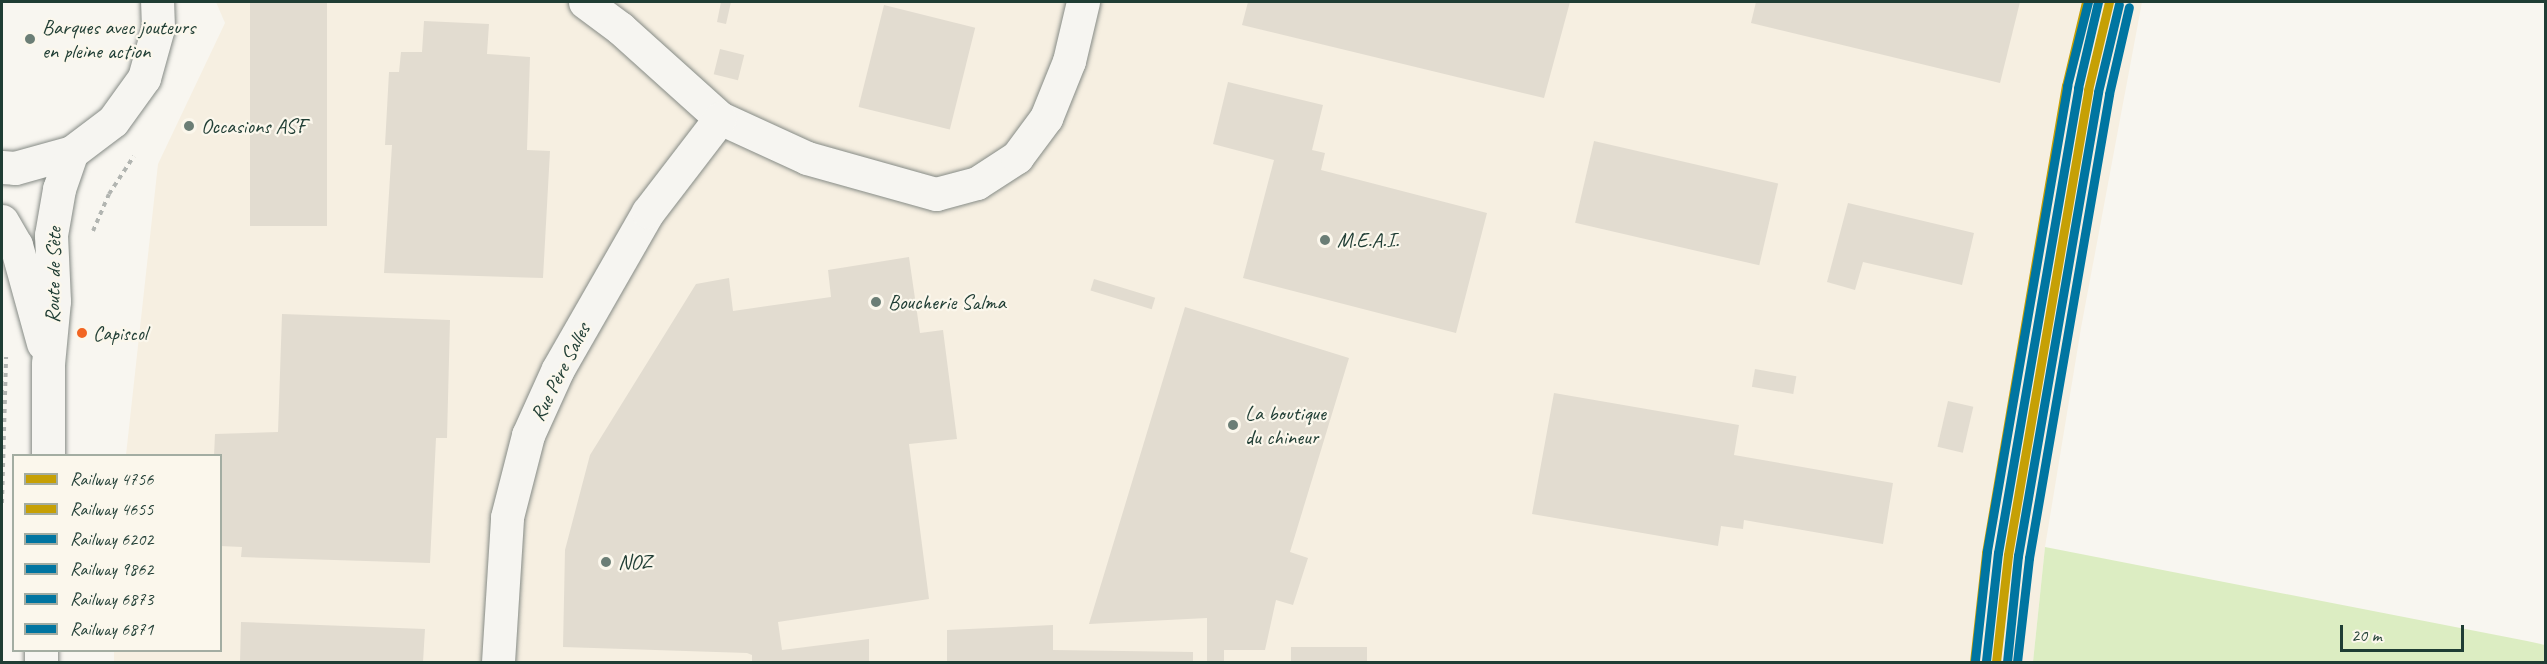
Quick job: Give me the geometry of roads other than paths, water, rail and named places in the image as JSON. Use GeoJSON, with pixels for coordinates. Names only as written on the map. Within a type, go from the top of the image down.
{"type":"FeatureCollection","features":[{"type":"Feature","properties":{"kind":"street"},"geometry":{"type":"LineString","coordinates":[[2,167],[15,168],[72,152],[113,121],[144,78],[158,28],[157,2]]}},
{"type":"Feature","properties":{"kind":"street"},"geometry":{"type":"LineString","coordinates":[[585,2],[620,28],[720,118],[807,159],[936,194],[977,183],[1017,157],[1047,118],[1069,61],[1083,2]]}},
{"type":"Feature","properties":{"kind":"street","name":"Rue Père Salles"},"geometry":{"type":"LineString","coordinates":[[498,663],[507,517],[528,435],[558,369],[648,212],[720,118]]}},
{"type":"Feature","properties":{"kind":"street","name":"Route de Sète"},"geometry":{"type":"LineString","coordinates":[[48,454],[48,364],[54,301],[51,235],[59,189],[72,152]]}},
{"type":"Feature","properties":{"kind":"street","name":"Route de Sète"},"geometry":{"type":"LineString","coordinates":[[2,221],[16,245],[48,364]]}},
{"type":"Feature","properties":{"kind":"rail line","name":"4756"},"geometry":{"type":"LineString","coordinates":[[1974,662],[1986,553],[2066,86],[2086,2]]}},
{"type":"Feature","properties":{"kind":"rail line","name":"6871"},"geometry":{"type":"LineString","coordinates":[[1975,660],[1987,551],[2067,86],[2088,2]]}},
{"type":"Feature","properties":{"kind":"rail line","name":"9862"},"geometry":{"type":"LineString","coordinates":[[1986,661],[1998,553],[2078,88],[2098,2]]}},
{"type":"Feature","properties":{"kind":"rail line","name":"4655"},"geometry":{"type":"LineString","coordinates":[[1996,662],[2008,555],[2088,90],[2109,2]]}},
{"type":"Feature","properties":{"kind":"rail line","name":"6202"},"geometry":{"type":"LineString","coordinates":[[2007,662],[2018,556],[2098,92],[2119,4]]}},
{"type":"Feature","properties":{"kind":"rail line","name":"6873"},"geometry":{"type":"LineString","coordinates":[[2017,662],[2029,558],[2109,94],[2129,7]]}},
{"type":"Feature","properties":{"kind":"place","name":"Barques avec jouteurs en pleine action"},"geometry":{"type":"Point","coordinates":[30,39]}},
{"type":"Feature","properties":{"kind":"place","name":"Occasions ASF"},"geometry":{"type":"Point","coordinates":[189,126]}},
{"type":"Feature","properties":{"kind":"place","name":"M.E.A.I."},"geometry":{"type":"Point","coordinates":[1325,240]}},
{"type":"Feature","properties":{"kind":"place","name":"Boucherie Salma"},"geometry":{"type":"Point","coordinates":[876,302]}},
{"type":"Feature","properties":{"kind":"place","name":"Capiscol"},"geometry":{"type":"Point","coordinates":[82,333]}},
{"type":"Feature","properties":{"kind":"place","name":"La boutique du chineur"},"geometry":{"type":"Point","coordinates":[1233,425]}},
{"type":"Feature","properties":{"kind":"place","name":"NOZ"},"geometry":{"type":"Point","coordinates":[606,562]}}]}
